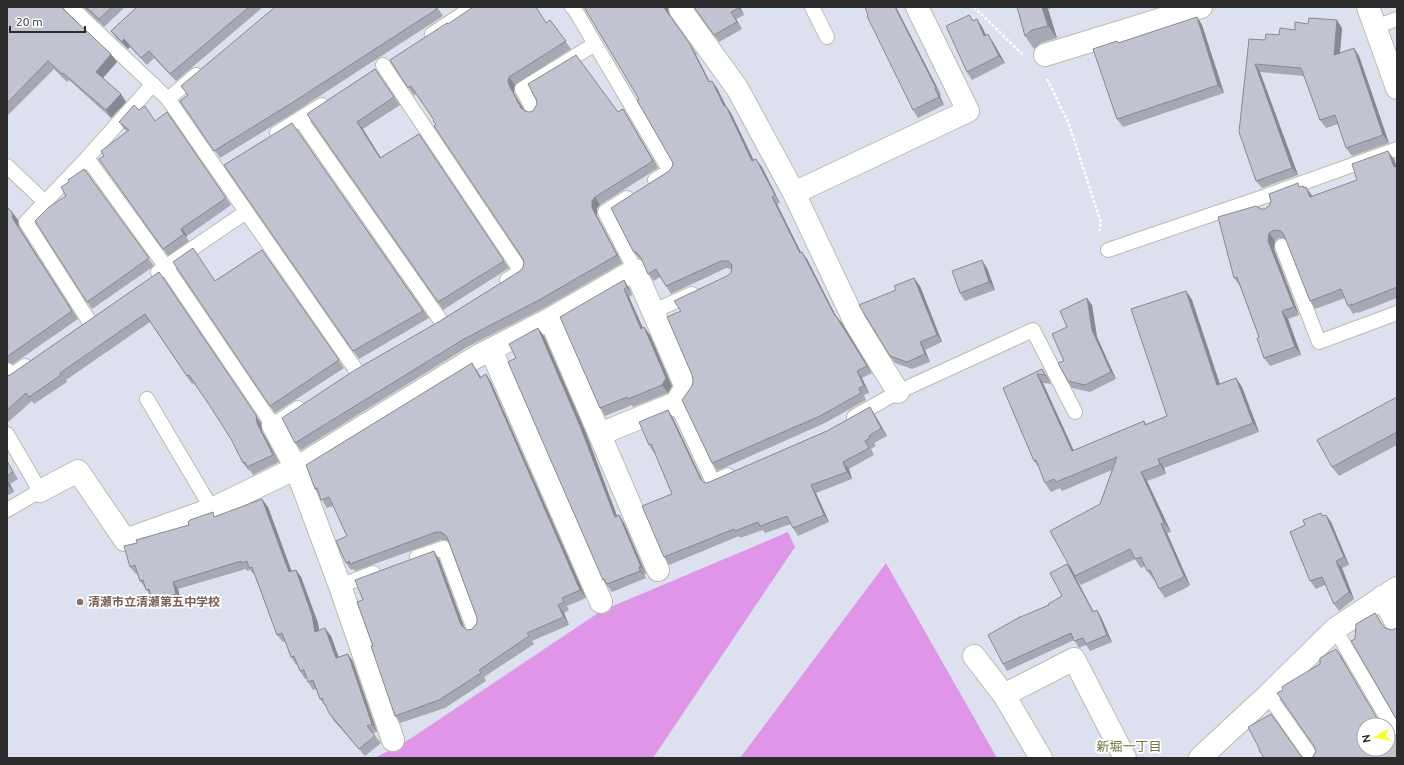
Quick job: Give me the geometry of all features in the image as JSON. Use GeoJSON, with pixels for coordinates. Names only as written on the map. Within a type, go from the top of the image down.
{"type":"FeatureCollection","features":[{"type":"Feature","properties":{"kind":"street"},"geometry":{"type":"LineString","coordinates":[[683,7],[680,8],[737,88],[794,193],[855,322],[898,392]]}},
{"type":"Feature","properties":{"kind":"street"},"geometry":{"type":"LineString","coordinates":[[794,193],[968,111],[917,7]]}},
{"type":"Feature","properties":{"kind":"street"},"geometry":{"type":"LineString","coordinates":[[1035,56],[1201,7]]}},
{"type":"Feature","properties":{"kind":"street"},"geometry":{"type":"LineString","coordinates":[[1371,17],[1397,88]]}},
{"type":"Feature","properties":{"kind":"street"},"geometry":{"type":"LineString","coordinates":[[40,491],[78,470],[125,540],[212,509],[296,468],[476,358],[550,319],[635,270],[686,387],[676,403],[600,434]]}},
{"type":"Feature","properties":{"kind":"street"},"geometry":{"type":"LineString","coordinates":[[550,319],[658,570]]}},
{"type":"Feature","properties":{"kind":"street"},"geometry":{"type":"LineString","coordinates":[[491,350],[601,602]]}},
{"type":"Feature","properties":{"kind":"street"},"geometry":{"type":"LineString","coordinates":[[273,425],[296,468],[340,586],[393,740]]}},
{"type":"Feature","properties":{"kind":"street"},"geometry":{"type":"LineString","coordinates":[[1200,758],[1268,695],[1335,629],[1390,593],[1397,624]]}},
{"type":"Feature","properties":{"kind":"street"},"geometry":{"type":"LineString","coordinates":[[974,656],[1004,695],[1041,758]]}},
{"type":"Feature","properties":{"kind":"street"},"geometry":{"type":"LineString","coordinates":[[1004,695],[1074,659],[1125,758]]}},
{"type":"Feature","properties":{"kind":"lane"},"geometry":{"type":"LineString","coordinates":[[70,7],[168,98],[356,370]]}},
{"type":"Feature","properties":{"kind":"lane"},"geometry":{"type":"LineString","coordinates":[[422,40],[473,7]]}},
{"type":"Feature","properties":{"kind":"lane"},"geometry":{"type":"LineString","coordinates":[[572,7],[670,171],[605,212],[635,270]]}},
{"type":"Feature","properties":{"kind":"lane"},"geometry":{"type":"LineString","coordinates":[[812,7],[826,37]]}},
{"type":"Feature","properties":{"kind":"lane"},"geometry":{"type":"LineString","coordinates":[[1371,17],[1397,19]]}},
{"type":"Feature","properties":{"kind":"lane"},"geometry":{"type":"LineString","coordinates":[[104,38],[115,28]]}},
{"type":"Feature","properties":{"kind":"lane"},"geometry":{"type":"LineString","coordinates":[[534,111],[522,89],[595,44]]}},
{"type":"Feature","properties":{"kind":"lane"},"geometry":{"type":"LineString","coordinates":[[371,73],[396,57]]}},
{"type":"Feature","properties":{"kind":"lane"},"geometry":{"type":"LineString","coordinates":[[384,65],[522,271],[495,287]]}},
{"type":"Feature","properties":{"kind":"lane"},"geometry":{"type":"LineString","coordinates":[[168,98],[204,68]]}},
{"type":"Feature","properties":{"kind":"lane"},"geometry":{"type":"LineString","coordinates":[[90,321],[26,222],[87,158],[153,84]]}},
{"type":"Feature","properties":{"kind":"lane"},"geometry":{"type":"LineString","coordinates":[[268,138],[332,98]]}},
{"type":"Feature","properties":{"kind":"lane"},"geometry":{"type":"LineString","coordinates":[[300,119],[441,320]]}},
{"type":"Feature","properties":{"kind":"lane"},"geometry":{"type":"LineString","coordinates":[[1108,250],[1265,203],[1397,149]]}},
{"type":"Feature","properties":{"kind":"lane"},"geometry":{"type":"LineString","coordinates":[[87,158],[166,267],[273,425],[312,399]]}},
{"type":"Feature","properties":{"kind":"lane"},"geometry":{"type":"LineString","coordinates":[[217,170],[230,162]]}},
{"type":"Feature","properties":{"kind":"lane"},"geometry":{"type":"LineString","coordinates":[[7,166],[45,202]]}},
{"type":"Feature","properties":{"kind":"lane"},"geometry":{"type":"LineString","coordinates":[[147,280],[246,212]]}},
{"type":"Feature","properties":{"kind":"lane"},"geometry":{"type":"LineString","coordinates":[[1282,246],[1319,342],[1397,313]]}},
{"type":"Feature","properties":{"kind":"lane"},"geometry":{"type":"LineString","coordinates":[[654,311],[702,289]]}},
{"type":"Feature","properties":{"kind":"lane"},"geometry":{"type":"LineString","coordinates":[[76,330],[102,312]]}},
{"type":"Feature","properties":{"kind":"lane"},"geometry":{"type":"LineString","coordinates":[[428,328],[454,312]]}},
{"type":"Feature","properties":{"kind":"lane"},"geometry":{"type":"LineString","coordinates":[[843,423],[898,392],[1033,330],[1075,412]]}},
{"type":"Feature","properties":{"kind":"lane"},"geometry":{"type":"LineString","coordinates":[[7,370],[11,376],[37,357]]}},
{"type":"Feature","properties":{"kind":"lane"},"geometry":{"type":"LineString","coordinates":[[343,378],[369,362]]}},
{"type":"Feature","properties":{"kind":"lane"},"geometry":{"type":"LineString","coordinates":[[147,399],[212,509]]}},
{"type":"Feature","properties":{"kind":"lane"},"geometry":{"type":"LineString","coordinates":[[676,403],[713,482],[742,469]]}},
{"type":"Feature","properties":{"kind":"lane"},"geometry":{"type":"LineString","coordinates":[[7,434],[40,491],[7,510]]}},
{"type":"Feature","properties":{"kind":"lane"},"geometry":{"type":"LineString","coordinates":[[407,561],[444,548],[474,629]]}},
{"type":"Feature","properties":{"kind":"lane"},"geometry":{"type":"LineString","coordinates":[[340,586],[384,569]]}},
{"type":"Feature","properties":{"kind":"lane"},"geometry":{"type":"LineString","coordinates":[[1335,629],[1397,735]]}},
{"type":"Feature","properties":{"kind":"lane"},"geometry":{"type":"LineString","coordinates":[[1268,695],[1312,758]]}},
{"type":"Feature","properties":{"kind":"path"},"geometry":{"type":"LineString","coordinates":[[974,7],[1035,56]]}},
{"type":"Feature","properties":{"kind":"path"},"geometry":{"type":"LineString","coordinates":[[1047,79],[1069,124],[1101,223],[1098,236]]}},
{"type":"Feature","properties":{"kind":"shaded area"},"geometry":{"type":"Polygon","coordinates":[[[788,532],[795,547],[653,758],[375,758],[410,739],[601,611],[788,532]]]}},
{"type":"Feature","properties":{"kind":"shaded area"},"geometry":{"type":"Polygon","coordinates":[[[886,563],[997,758],[740,758],[886,563]]]}},
{"type":"Feature","properties":{"kind":"building"},"geometry":{"type":"Polygon","coordinates":[[[7,7],[61,7],[111,54],[96,72],[121,94],[106,110],[48,61],[7,103],[7,7]]]}},
{"type":"Feature","properties":{"kind":"building"},"geometry":{"type":"Polygon","coordinates":[[[86,7],[112,7],[99,19],[86,7]]]}},
{"type":"Feature","properties":{"kind":"building"},"geometry":{"type":"Polygon","coordinates":[[[137,7],[249,7],[170,74],[149,51],[141,58],[124,39],[122,42],[111,31],[137,7]]]}},
{"type":"Feature","properties":{"kind":"building"},"geometry":{"type":"Polygon","coordinates":[[[275,7],[436,7],[437,9],[214,151],[180,101],[188,95],[181,86],[275,7]]]}},
{"type":"Feature","properties":{"kind":"building"},"geometry":{"type":"Polygon","coordinates":[[[473,7],[536,7],[546,23],[550,20],[566,41],[509,77],[509,85],[521,108],[525,111],[533,111],[537,104],[528,84],[576,55],[618,112],[623,109],[653,161],[595,197],[592,201],[592,208],[617,255],[539,300],[464,339],[295,443],[282,418],[355,370],[440,321],[520,271],[523,267],[523,259],[434,126],[436,124],[433,121],[434,120],[411,86],[408,88],[390,60],[473,7]]]}},
{"type":"Feature","properties":{"kind":"building"},"geometry":{"type":"Polygon","coordinates":[[[584,7],[664,7],[692,47],[709,82],[712,81],[724,106],[726,106],[752,161],[756,159],[775,195],[772,197],[800,253],[802,252],[835,316],[867,366],[857,371],[864,386],[859,388],[861,393],[820,416],[712,463],[682,400],[692,386],[692,375],[667,317],[681,311],[674,301],[727,276],[731,273],[732,265],[728,261],[721,261],[666,286],[656,269],[648,274],[641,258],[633,251],[611,208],[669,171],[673,163],[637,100],[639,99],[584,7]]]}},
{"type":"Feature","properties":{"kind":"building"},"geometry":{"type":"Polygon","coordinates":[[[694,7],[738,7],[739,8],[731,12],[737,22],[714,35],[694,7]]]}},
{"type":"Feature","properties":{"kind":"building"},"geometry":{"type":"Polygon","coordinates":[[[865,7],[895,7],[936,88],[935,89],[939,97],[913,110],[867,16],[865,7]]]}},
{"type":"Feature","properties":{"kind":"building"},"geometry":{"type":"Polygon","coordinates":[[[1017,7],[1042,7],[1048,26],[1032,30],[1025,36],[1017,7]]]}},
{"type":"Feature","properties":{"kind":"building"},"geometry":{"type":"Polygon","coordinates":[[[969,15],[973,21],[977,19],[984,36],[988,34],[999,56],[967,72],[946,26],[969,15]]]}},
{"type":"Feature","properties":{"kind":"building"},"geometry":{"type":"Polygon","coordinates":[[[1197,17],[1218,85],[1117,119],[1093,49],[1117,41],[1118,43],[1197,17]]]}},
{"type":"Feature","properties":{"kind":"building"},"geometry":{"type":"Polygon","coordinates":[[[1309,18],[1337,20],[1334,55],[1354,48],[1383,135],[1346,148],[1335,115],[1320,120],[1301,68],[1255,64],[1292,168],[1256,181],[1239,132],[1249,39],[1265,40],[1266,34],[1279,35],[1280,28],[1295,30],[1295,22],[1308,24],[1309,18]]]}},
{"type":"Feature","properties":{"kind":"building"},"geometry":{"type":"Polygon","coordinates":[[[375,69],[394,97],[357,122],[380,158],[419,134],[504,261],[438,302],[307,114],[375,69]]]}},
{"type":"Feature","properties":{"kind":"building"},"geometry":{"type":"Polygon","coordinates":[[[134,105],[139,110],[145,106],[155,121],[167,112],[226,198],[182,228],[181,230],[184,234],[163,249],[99,159],[104,156],[101,151],[129,130],[119,122],[134,105]]]}},
{"type":"Feature","properties":{"kind":"building"},"geometry":{"type":"Polygon","coordinates":[[[292,123],[423,311],[353,351],[224,165],[292,123]]]}},
{"type":"Feature","properties":{"kind":"building"},"geometry":{"type":"Polygon","coordinates":[[[1388,151],[1394,167],[1397,166],[1397,287],[1348,306],[1341,289],[1310,301],[1284,235],[1281,231],[1274,230],[1269,233],[1268,241],[1294,307],[1282,311],[1295,347],[1264,358],[1257,338],[1259,337],[1237,277],[1234,278],[1218,217],[1256,206],[1261,209],[1265,209],[1271,202],[1269,194],[1298,183],[1299,187],[1306,187],[1310,197],[1357,180],[1352,164],[1388,151]]]}},
{"type":"Feature","properties":{"kind":"building"},"geometry":{"type":"Polygon","coordinates":[[[84,169],[149,258],[87,302],[35,221],[49,207],[66,196],[61,187],[84,169]]]}},
{"type":"Feature","properties":{"kind":"building"},"geometry":{"type":"Polygon","coordinates":[[[7,207],[12,212],[13,219],[72,311],[8,356],[7,356],[7,207]]]}},
{"type":"Feature","properties":{"kind":"building"},"geometry":{"type":"Polygon","coordinates":[[[193,248],[215,281],[262,250],[339,360],[270,406],[173,262],[193,248]]]}},
{"type":"Feature","properties":{"kind":"building"},"geometry":{"type":"Polygon","coordinates":[[[982,260],[989,282],[960,293],[952,271],[982,260]]]}},
{"type":"Feature","properties":{"kind":"building"},"geometry":{"type":"Polygon","coordinates":[[[159,272],[256,415],[257,423],[273,455],[247,467],[245,462],[243,463],[231,439],[210,406],[189,375],[187,376],[145,314],[60,373],[61,375],[29,397],[26,393],[7,410],[7,376],[159,272]]]}},
{"type":"Feature","properties":{"kind":"building"},"geometry":{"type":"Polygon","coordinates":[[[914,278],[937,335],[920,342],[925,354],[907,362],[890,356],[859,305],[896,290],[894,286],[914,278]]]}},
{"type":"Feature","properties":{"kind":"building"},"geometry":{"type":"Polygon","coordinates":[[[624,280],[627,287],[624,289],[641,329],[644,327],[666,378],[662,385],[628,399],[627,397],[600,408],[560,317],[624,280]]]}},
{"type":"Feature","properties":{"kind":"building"},"geometry":{"type":"Polygon","coordinates":[[[1186,291],[1217,385],[1236,378],[1253,423],[1158,459],[1160,465],[1141,472],[1164,523],[1161,524],[1184,576],[1182,578],[1159,589],[1150,570],[1147,571],[1141,557],[1135,559],[1130,549],[1075,576],[1050,531],[1100,504],[1117,457],[1056,482],[1054,479],[1045,483],[1003,388],[1042,369],[1045,375],[1037,374],[1072,451],[1144,421],[1145,425],[1167,416],[1131,309],[1186,291]]]}},
{"type":"Feature","properties":{"kind":"building"},"geometry":{"type":"Polygon","coordinates":[[[1087,298],[1092,330],[1111,372],[1085,385],[1068,381],[1058,363],[1064,361],[1052,334],[1067,327],[1060,311],[1087,298]]]}},
{"type":"Feature","properties":{"kind":"building"},"geometry":{"type":"Polygon","coordinates":[[[538,328],[580,426],[615,517],[619,515],[641,567],[639,567],[640,571],[607,584],[604,579],[603,580],[508,362],[516,358],[509,344],[538,328]]]}},
{"type":"Feature","properties":{"kind":"building"},"geometry":{"type":"Polygon","coordinates":[[[472,363],[480,378],[486,374],[580,590],[562,598],[564,602],[558,605],[564,617],[527,633],[529,636],[479,670],[481,673],[439,700],[395,716],[371,646],[373,646],[357,602],[363,600],[355,580],[434,551],[461,625],[467,630],[472,629],[477,623],[477,618],[447,537],[440,532],[436,532],[350,564],[349,561],[346,563],[336,541],[347,536],[329,497],[321,500],[306,465],[472,363]]]}},
{"type":"Feature","properties":{"kind":"building"},"geometry":{"type":"Polygon","coordinates":[[[1397,397],[1397,432],[1332,467],[1317,440],[1397,397]]]}},
{"type":"Feature","properties":{"kind":"building"},"geometry":{"type":"Polygon","coordinates":[[[870,407],[881,428],[869,436],[870,438],[865,441],[869,448],[843,462],[847,472],[811,485],[824,515],[793,528],[787,516],[760,526],[758,522],[735,531],[734,529],[664,557],[642,506],[672,494],[651,444],[649,445],[639,422],[668,410],[700,478],[703,482],[707,483],[827,431],[870,407]]]}},
{"type":"Feature","properties":{"kind":"building"},"geometry":{"type":"Polygon","coordinates":[[[7,461],[13,472],[7,476],[7,461]]]}},
{"type":"Feature","properties":{"kind":"building"},"geometry":{"type":"Polygon","coordinates":[[[262,499],[289,572],[296,570],[312,615],[315,632],[325,628],[336,658],[348,654],[372,724],[367,726],[375,736],[359,749],[329,713],[322,698],[320,699],[313,680],[308,682],[304,670],[300,671],[294,656],[291,657],[282,633],[277,635],[252,567],[249,568],[247,561],[242,563],[241,561],[173,582],[176,594],[152,601],[149,589],[146,590],[143,580],[140,581],[135,565],[130,567],[124,546],[137,543],[136,540],[189,525],[188,522],[190,520],[213,512],[214,517],[262,499]]]}},
{"type":"Feature","properties":{"kind":"building"},"geometry":{"type":"Polygon","coordinates":[[[1321,513],[1322,516],[1326,515],[1344,557],[1336,561],[1349,592],[1334,604],[1322,577],[1310,581],[1290,532],[1305,525],[1303,520],[1321,513]]]}},
{"type":"Feature","properties":{"kind":"building"},"geometry":{"type":"Polygon","coordinates":[[[1067,564],[1093,612],[1097,610],[1107,635],[1086,644],[1083,638],[1074,641],[1071,633],[1003,664],[988,635],[1018,618],[1049,605],[1048,604],[1062,596],[1050,573],[1067,564]]]}},
{"type":"Feature","properties":{"kind":"building"},"geometry":{"type":"Polygon","coordinates":[[[1375,613],[1385,628],[1392,630],[1397,628],[1397,720],[1351,641],[1355,639],[1356,624],[1375,613]]]}},
{"type":"Feature","properties":{"kind":"building"},"geometry":{"type":"Polygon","coordinates":[[[1336,649],[1376,717],[1356,717],[1356,757],[1396,757],[1397,735],[1397,758],[1312,758],[1316,751],[1314,746],[1277,693],[1283,690],[1283,686],[1320,664],[1320,658],[1336,649]]]}},
{"type":"Feature","properties":{"kind":"building"},"geometry":{"type":"Polygon","coordinates":[[[1271,714],[1301,756],[1304,758],[1264,758],[1248,727],[1271,714]]]}},
{"type":"Feature","properties":{"kind":"place","name":"清瀬市立清瀬第五中学校"},"geometry":{"type":"Point","coordinates":[80,602]}},
{"type":"Feature","properties":{"kind":"district","name":"新堀一丁目"},"geometry":{"type":"Point","coordinates":[1129,746]}}]}
